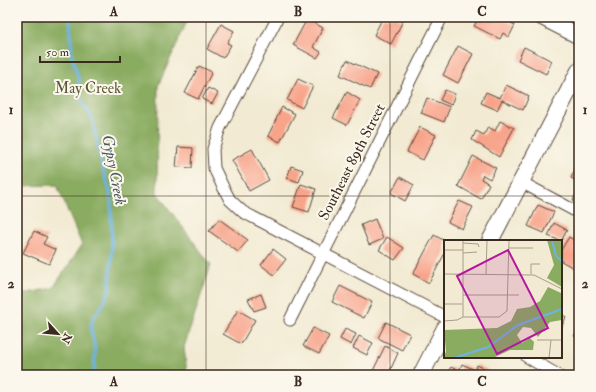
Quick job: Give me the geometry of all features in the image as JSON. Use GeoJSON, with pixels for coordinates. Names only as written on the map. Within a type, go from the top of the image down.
{"type":"FeatureCollection","features":[{"type":"Feature","properties":{"kind":"street"},"geometry":{"type":"LineString","coordinates":[[278,17],[220,128],[213,149],[214,168],[230,200],[244,212],[322,254],[444,315]]}},
{"type":"Feature","properties":{"kind":"street","name":"Southeast 89th Street"},"geometry":{"type":"LineString","coordinates":[[290,320],[442,17]]}},
{"type":"Feature","properties":{"kind":"street"},"geometry":{"type":"LineString","coordinates":[[542,17],[579,36]]}},
{"type":"Feature","properties":{"kind":"street"},"geometry":{"type":"LineString","coordinates":[[491,240],[579,71]]}},
{"type":"Feature","properties":{"kind":"street"},"geometry":{"type":"LineString","coordinates":[[521,182],[579,212]]}},
{"type":"Feature","properties":{"kind":"street"},"geometry":{"type":"LineString","coordinates":[[421,375],[444,330]]}},
{"type":"Feature","properties":{"kind":"street"},"geometry":{"type":"LineString","coordinates":[[529,358],[558,375]]}},
{"type":"Feature","properties":{"kind":"green space","name":"May Creek"},"geometry":{"type":"Polygon","coordinates":[[[17,17],[189,17],[158,86],[157,193],[211,265],[184,347],[187,375],[17,375],[17,295],[53,288],[82,245],[57,185],[17,186],[17,17]]]}},
{"type":"Feature","properties":{"kind":"building"},"geometry":{"type":"Polygon","coordinates":[[[383,17],[395,17],[403,21],[391,44],[374,35],[383,17]]]}},
{"type":"Feature","properties":{"kind":"building"},"geometry":{"type":"Polygon","coordinates":[[[479,17],[499,17],[515,25],[509,37],[503,33],[500,39],[474,26],[479,17]]]}},
{"type":"Feature","properties":{"kind":"building"},"geometry":{"type":"Polygon","coordinates":[[[307,19],[323,28],[313,47],[321,52],[317,58],[293,45],[307,19]]]}},
{"type":"Feature","properties":{"kind":"building"},"geometry":{"type":"Polygon","coordinates":[[[221,24],[234,31],[227,43],[231,45],[223,58],[207,49],[221,24]]]}},
{"type":"Feature","properties":{"kind":"building"},"geometry":{"type":"Polygon","coordinates":[[[458,46],[473,54],[458,83],[443,75],[458,46]]]}},
{"type":"Feature","properties":{"kind":"building"},"geometry":{"type":"Polygon","coordinates":[[[524,47],[552,61],[546,74],[518,60],[524,47]]]}},
{"type":"Feature","properties":{"kind":"building"},"geometry":{"type":"Polygon","coordinates":[[[347,60],[377,74],[370,89],[340,75],[347,60]]]}},
{"type":"Feature","properties":{"kind":"building"},"geometry":{"type":"Polygon","coordinates":[[[199,66],[212,72],[198,99],[185,93],[199,66]]]}},
{"type":"Feature","properties":{"kind":"building"},"geometry":{"type":"Polygon","coordinates":[[[298,79],[313,86],[302,108],[287,100],[298,79]]]}},
{"type":"Feature","properties":{"kind":"building"},"geometry":{"type":"Polygon","coordinates":[[[506,85],[529,96],[523,110],[502,100],[497,110],[481,103],[486,92],[500,98],[506,85]]]}},
{"type":"Feature","properties":{"kind":"building"},"geometry":{"type":"Polygon","coordinates":[[[208,88],[218,93],[212,104],[202,99],[208,88]]]}},
{"type":"Feature","properties":{"kind":"building"},"geometry":{"type":"Polygon","coordinates":[[[445,90],[455,94],[451,105],[440,100],[445,90]]]}},
{"type":"Feature","properties":{"kind":"building"},"geometry":{"type":"Polygon","coordinates":[[[347,92],[360,100],[347,125],[333,118],[347,92]]]}},
{"type":"Feature","properties":{"kind":"building"},"geometry":{"type":"Polygon","coordinates":[[[427,98],[450,107],[444,122],[421,113],[427,98]]]}},
{"type":"Feature","properties":{"kind":"building"},"geometry":{"type":"Polygon","coordinates":[[[282,107],[295,114],[280,142],[268,136],[282,107]]]}},
{"type":"Feature","properties":{"kind":"building"},"geometry":{"type":"Polygon","coordinates":[[[500,121],[514,128],[499,157],[472,140],[476,131],[484,135],[488,127],[495,131],[500,121]]]}},
{"type":"Feature","properties":{"kind":"building"},"geometry":{"type":"Polygon","coordinates":[[[420,127],[436,135],[423,160],[407,152],[420,127]]]}},
{"type":"Feature","properties":{"kind":"building"},"geometry":{"type":"Polygon","coordinates":[[[178,147],[193,148],[192,168],[176,167],[178,147]]]}},
{"type":"Feature","properties":{"kind":"building"},"geometry":{"type":"Polygon","coordinates":[[[252,149],[269,180],[249,191],[232,160],[252,149]]]}},
{"type":"Feature","properties":{"kind":"building"},"geometry":{"type":"Polygon","coordinates":[[[473,156],[496,168],[490,179],[483,175],[481,179],[489,184],[481,199],[458,186],[473,156]]]}},
{"type":"Feature","properties":{"kind":"building"},"geometry":{"type":"Polygon","coordinates":[[[579,162],[579,182],[571,178],[579,162]]]}},
{"type":"Feature","properties":{"kind":"building"},"geometry":{"type":"Polygon","coordinates":[[[291,166],[303,170],[299,182],[287,178],[291,166]]]}},
{"type":"Feature","properties":{"kind":"building"},"geometry":{"type":"Polygon","coordinates":[[[400,177],[414,185],[405,201],[391,193],[400,177]]]}},
{"type":"Feature","properties":{"kind":"building"},"geometry":{"type":"Polygon","coordinates":[[[301,184],[316,189],[309,212],[293,207],[301,184]]]}},
{"type":"Feature","properties":{"kind":"building"},"geometry":{"type":"Polygon","coordinates":[[[579,188],[579,203],[573,200],[579,188]]]}},
{"type":"Feature","properties":{"kind":"building"},"geometry":{"type":"Polygon","coordinates":[[[459,201],[473,207],[462,229],[448,222],[459,201]]]}},
{"type":"Feature","properties":{"kind":"building"},"geometry":{"type":"Polygon","coordinates":[[[538,205],[554,212],[544,233],[528,226],[538,205]]]}},
{"type":"Feature","properties":{"kind":"building"},"geometry":{"type":"Polygon","coordinates":[[[219,219],[248,240],[238,252],[209,231],[219,219]]]}},
{"type":"Feature","properties":{"kind":"building"},"geometry":{"type":"Polygon","coordinates":[[[375,219],[383,239],[369,245],[361,225],[375,219]]]}},
{"type":"Feature","properties":{"kind":"building"},"geometry":{"type":"Polygon","coordinates":[[[554,223],[567,230],[562,240],[548,236],[554,223]]]}},
{"type":"Feature","properties":{"kind":"building"},"geometry":{"type":"Polygon","coordinates":[[[34,231],[47,237],[43,244],[56,250],[49,264],[23,253],[34,231]]]}},
{"type":"Feature","properties":{"kind":"building"},"geometry":{"type":"Polygon","coordinates":[[[434,235],[444,240],[444,255],[429,283],[413,274],[434,235]]]}},
{"type":"Feature","properties":{"kind":"building"},"geometry":{"type":"Polygon","coordinates":[[[387,237],[404,248],[395,260],[379,250],[387,237]]]}},
{"type":"Feature","properties":{"kind":"building"},"geometry":{"type":"Polygon","coordinates":[[[569,237],[579,243],[579,259],[574,268],[562,262],[562,248],[569,237]]]}},
{"type":"Feature","properties":{"kind":"building"},"geometry":{"type":"Polygon","coordinates":[[[273,249],[286,259],[274,275],[261,265],[273,249]]]}},
{"type":"Feature","properties":{"kind":"building"},"geometry":{"type":"Polygon","coordinates":[[[340,286],[372,302],[364,318],[332,302],[340,286]]]}},
{"type":"Feature","properties":{"kind":"building"},"geometry":{"type":"Polygon","coordinates":[[[261,294],[266,307],[254,311],[248,299],[261,294]]]}},
{"type":"Feature","properties":{"kind":"building"},"geometry":{"type":"Polygon","coordinates":[[[238,310],[255,320],[241,344],[223,334],[238,310]]]}},
{"type":"Feature","properties":{"kind":"building"},"geometry":{"type":"Polygon","coordinates":[[[562,315],[566,317],[562,326],[562,315]]]}},
{"type":"Feature","properties":{"kind":"building"},"geometry":{"type":"Polygon","coordinates":[[[386,322],[410,334],[402,350],[378,338],[386,322]]]}},
{"type":"Feature","properties":{"kind":"building"},"geometry":{"type":"Polygon","coordinates":[[[579,327],[579,339],[574,336],[579,327]]]}},
{"type":"Feature","properties":{"kind":"building"},"geometry":{"type":"Polygon","coordinates":[[[313,328],[329,336],[319,354],[303,346],[313,328]]]}},
{"type":"Feature","properties":{"kind":"building"},"geometry":{"type":"Polygon","coordinates":[[[345,329],[356,334],[351,345],[340,339],[345,329]]]}},
{"type":"Feature","properties":{"kind":"building"},"geometry":{"type":"Polygon","coordinates":[[[359,336],[373,343],[367,355],[353,348],[359,336]]]}},
{"type":"Feature","properties":{"kind":"building"},"geometry":{"type":"Polygon","coordinates":[[[385,346],[398,353],[388,375],[371,375],[385,346]]]}},
{"type":"Feature","properties":{"kind":"building"},"geometry":{"type":"Polygon","coordinates":[[[462,364],[475,370],[477,365],[488,370],[485,375],[446,375],[451,367],[459,371],[462,364]]]}},
{"type":"Feature","properties":{"kind":"waterway","name":"Gypsy Creek"},"geometry":{"type":"LineString","coordinates":[[70,17],[72,57],[79,80],[79,96],[92,119],[103,170],[110,192],[111,204],[112,248],[109,291],[103,304],[92,320],[91,329],[95,349],[94,375]]}}]}
